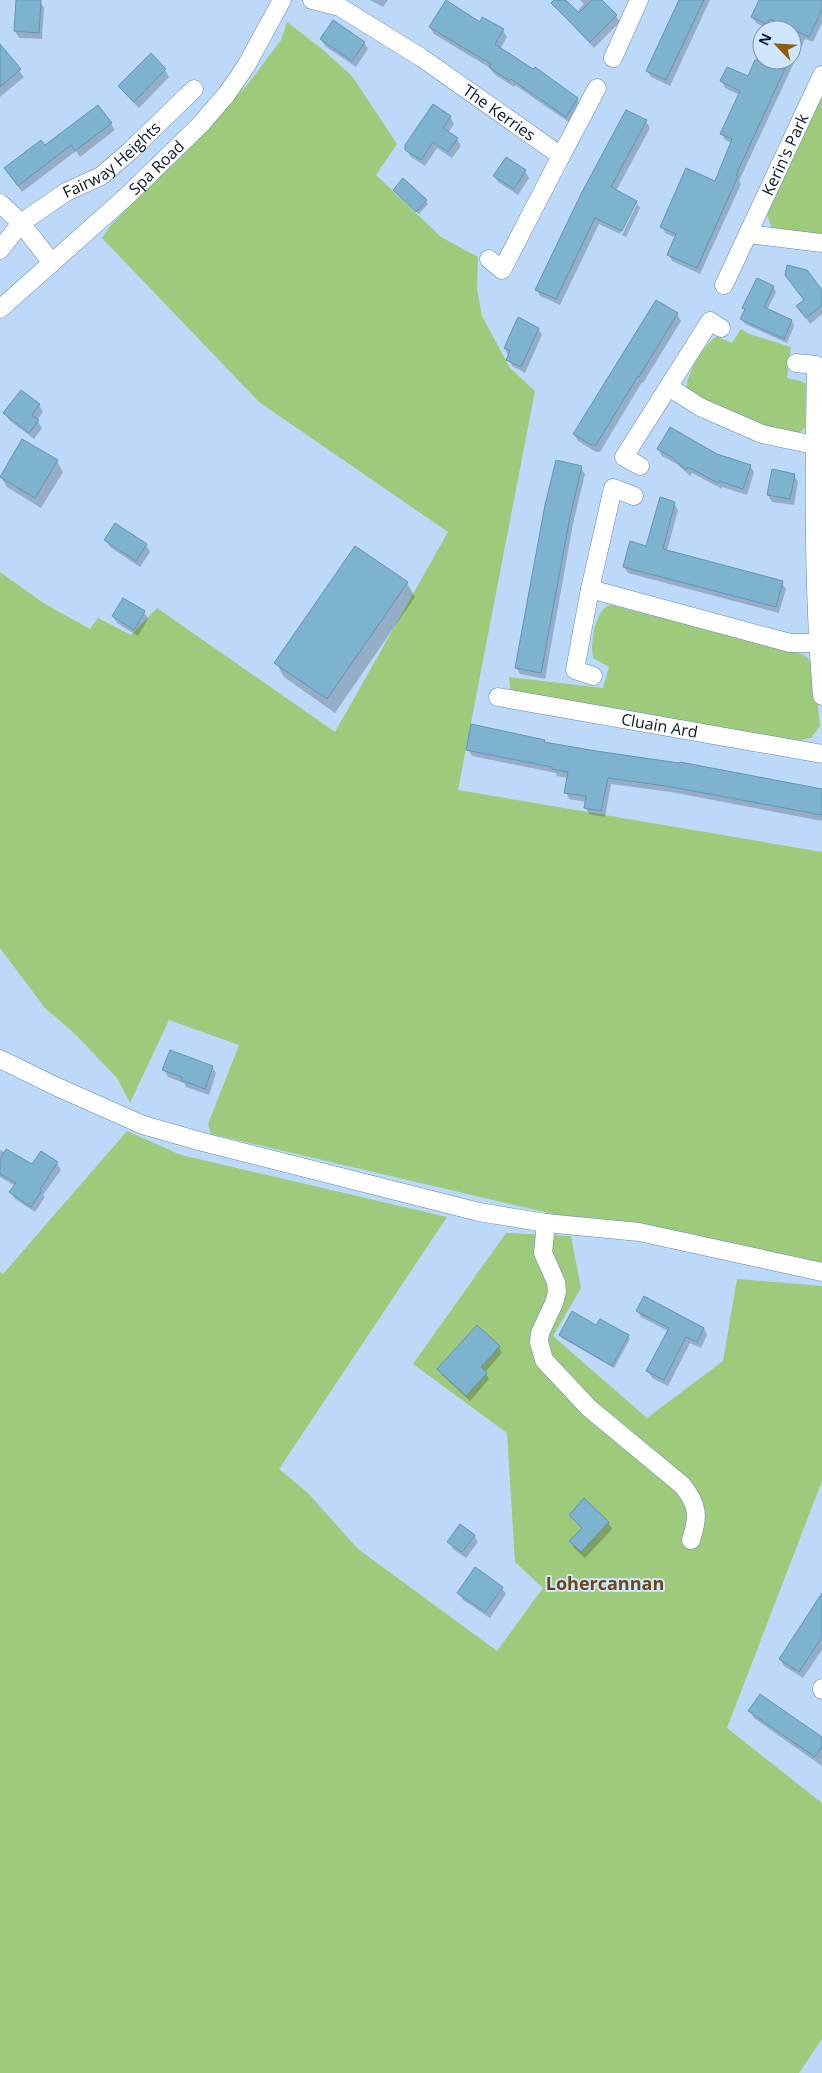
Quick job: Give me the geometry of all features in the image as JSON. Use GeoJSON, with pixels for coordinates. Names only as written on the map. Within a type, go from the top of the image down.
{"type":"FeatureCollection","features":[{"type":"Feature","properties":{"kind":"street","name":"Spa Road"},"geometry":{"type":"LineString","coordinates":[[0,308],[128,196],[200,126],[226,95],[246,66],[282,0]]}},
{"type":"Feature","properties":{"kind":"street","name":"The Kerries"},"geometry":{"type":"LineString","coordinates":[[312,0],[340,7],[414,53],[562,156]]}},
{"type":"Feature","properties":{"kind":"street"},"geometry":{"type":"LineString","coordinates":[[613,58],[639,0]]}},
{"type":"Feature","properties":{"kind":"street","name":"Kerin's Park"},"geometry":{"type":"LineString","coordinates":[[724,285],[822,75]]}},
{"type":"Feature","properties":{"kind":"street"},"geometry":{"type":"LineString","coordinates":[[489,259],[502,270],[597,88]]}},
{"type":"Feature","properties":{"kind":"street","name":"Fairway Heights"},"geometry":{"type":"LineString","coordinates":[[0,250],[21,223],[66,192],[101,176],[194,89]]}},
{"type":"Feature","properties":{"kind":"street"},"geometry":{"type":"LineString","coordinates":[[0,203],[21,223],[52,263]]}},
{"type":"Feature","properties":{"kind":"street"},"geometry":{"type":"LineString","coordinates":[[748,234],[822,244]]}},
{"type":"Feature","properties":{"kind":"street"},"geometry":{"type":"LineString","coordinates":[[640,466],[624,456],[710,321],[721,328]]}},
{"type":"Feature","properties":{"kind":"street"},"geometry":{"type":"LineString","coordinates":[[796,363],[816,365],[814,445],[819,601],[817,642],[822,696]]}},
{"type":"Feature","properties":{"kind":"street"},"geometry":{"type":"LineString","coordinates":[[669,387],[700,407],[754,431],[814,445]]}},
{"type":"Feature","properties":{"kind":"street"},"geometry":{"type":"LineString","coordinates":[[593,676],[575,670],[590,590],[613,488],[634,496]]}},
{"type":"Feature","properties":{"kind":"street"},"geometry":{"type":"LineString","coordinates":[[590,590],[790,643],[817,642]]}},
{"type":"Feature","properties":{"kind":"street","name":"Cluain Ard"},"geometry":{"type":"LineString","coordinates":[[498,697],[822,754]]}},
{"type":"Feature","properties":{"kind":"street"},"geometry":{"type":"LineString","coordinates":[[0,1059],[55,1086],[144,1125],[199,1141],[479,1212],[546,1223],[639,1232],[822,1272]]}},
{"type":"Feature","properties":{"kind":"street"},"geometry":{"type":"LineString","coordinates":[[546,1223],[543,1253],[556,1282],[557,1292],[540,1333],[539,1342],[544,1360],[589,1408],[682,1485],[691,1496],[695,1504],[696,1521],[691,1540]]}},
{"type":"Feature","properties":{"kind":"green space"},"geometry":{"type":"Polygon","coordinates":[[[287,22],[322,49],[352,76],[397,144],[376,175],[441,237],[478,257],[477,289],[482,316],[510,368],[535,391],[458,790],[822,852],[822,1263],[786,1258],[647,1225],[579,1220],[211,1134],[208,1124],[239,1045],[169,1020],[130,1103],[117,1078],[74,1033],[45,1008],[0,948],[0,572],[45,604],[90,629],[98,618],[131,635],[157,608],[335,732],[448,532],[259,402],[102,238],[110,226],[248,84],[281,40],[287,22]]]}},
{"type":"Feature","properties":{"kind":"green space"},"geometry":{"type":"Polygon","coordinates":[[[822,93],[822,238],[772,229],[767,214],[769,205],[822,93]]]}},
{"type":"Feature","properties":{"kind":"green space"},"geometry":{"type":"Polygon","coordinates":[[[741,329],[749,334],[791,347],[787,378],[806,384],[805,427],[799,433],[755,423],[726,413],[687,389],[689,376],[697,359],[708,344],[718,337],[732,343],[741,329]]]}},
{"type":"Feature","properties":{"kind":"green space"},"geometry":{"type":"Polygon","coordinates":[[[611,605],[802,654],[807,657],[814,668],[820,726],[811,738],[796,741],[513,692],[510,688],[509,677],[603,688],[609,667],[593,658],[592,645],[597,619],[606,607],[611,605]]]}},
{"type":"Feature","properties":{"kind":"green space"},"geometry":{"type":"Polygon","coordinates":[[[127,1131],[181,1155],[447,1217],[279,1469],[308,1493],[358,1549],[497,1651],[543,1588],[515,1562],[507,1433],[413,1364],[506,1233],[571,1236],[581,1288],[553,1336],[647,1418],[723,1361],[737,1279],[822,1286],[822,1481],[727,1728],[822,1803],[822,2039],[799,2073],[0,2073],[0,1272],[3,1274],[127,1131]]]}},
{"type":"Feature","properties":{"kind":"building"},"geometry":{"type":"Polygon","coordinates":[[[16,0],[41,0],[39,33],[14,31],[16,0]]]}},
{"type":"Feature","properties":{"kind":"building"},"geometry":{"type":"Polygon","coordinates":[[[446,0],[480,22],[482,17],[504,29],[495,44],[533,69],[535,67],[578,98],[566,117],[511,79],[509,81],[489,67],[491,64],[429,27],[446,0]]]}},
{"type":"Feature","properties":{"kind":"building"},"geometry":{"type":"Polygon","coordinates":[[[554,0],[566,0],[579,13],[592,0],[602,0],[617,15],[590,42],[551,3],[554,0]]]}},
{"type":"Feature","properties":{"kind":"building"},"geometry":{"type":"Polygon","coordinates":[[[679,0],[704,0],[666,80],[646,71],[679,0]]]}},
{"type":"Feature","properties":{"kind":"building"},"geometry":{"type":"Polygon","coordinates":[[[759,0],[822,0],[822,10],[809,37],[802,34],[802,20],[758,20],[751,17],[759,0]]]}},
{"type":"Feature","properties":{"kind":"building"},"geometry":{"type":"Polygon","coordinates":[[[333,20],[365,42],[352,61],[320,39],[333,20]]]}},
{"type":"Feature","properties":{"kind":"building"},"geometry":{"type":"Polygon","coordinates":[[[0,44],[21,69],[0,87],[0,44]]]}},
{"type":"Feature","properties":{"kind":"building"},"geometry":{"type":"Polygon","coordinates":[[[151,53],[166,69],[134,102],[118,86],[151,53]]]}},
{"type":"Feature","properties":{"kind":"building"},"geometry":{"type":"Polygon","coordinates":[[[727,67],[748,76],[752,67],[752,70],[784,70],[736,175],[738,176],[697,268],[667,255],[676,234],[660,227],[686,168],[715,181],[732,139],[720,134],[740,91],[720,81],[727,67]]]}},
{"type":"Feature","properties":{"kind":"building"},"geometry":{"type":"Polygon","coordinates":[[[433,104],[451,116],[443,128],[458,138],[448,152],[433,142],[421,160],[405,150],[405,145],[433,104]]]}},
{"type":"Feature","properties":{"kind":"building"},"geometry":{"type":"Polygon","coordinates":[[[98,105],[112,123],[75,151],[71,145],[18,186],[4,168],[41,140],[45,145],[98,105]]]}},
{"type":"Feature","properties":{"kind":"building"},"geometry":{"type":"Polygon","coordinates":[[[626,110],[647,120],[611,187],[637,201],[622,231],[595,218],[556,299],[535,290],[581,194],[626,110]]]}},
{"type":"Feature","properties":{"kind":"building"},"geometry":{"type":"Polygon","coordinates":[[[506,157],[526,170],[514,189],[493,176],[506,157]]]}},
{"type":"Feature","properties":{"kind":"building"},"geometry":{"type":"Polygon","coordinates":[[[403,178],[427,200],[416,212],[393,190],[403,178]]]}},
{"type":"Feature","properties":{"kind":"building"},"geometry":{"type":"Polygon","coordinates":[[[787,265],[807,270],[822,290],[822,305],[806,318],[796,306],[804,300],[785,275],[787,265]]]}},
{"type":"Feature","properties":{"kind":"building"},"geometry":{"type":"Polygon","coordinates":[[[757,278],[774,286],[764,307],[792,320],[784,339],[740,319],[745,309],[742,308],[757,278]]]}},
{"type":"Feature","properties":{"kind":"building"},"geometry":{"type":"Polygon","coordinates":[[[656,300],[678,313],[596,445],[591,445],[573,434],[656,300]]]}},
{"type":"Feature","properties":{"kind":"building"},"geometry":{"type":"Polygon","coordinates":[[[518,317],[539,328],[521,367],[506,360],[510,351],[504,348],[518,317]]]}},
{"type":"Feature","properties":{"kind":"building"},"geometry":{"type":"Polygon","coordinates":[[[21,390],[40,404],[32,415],[39,420],[29,433],[3,413],[21,390]]]}},
{"type":"Feature","properties":{"kind":"building"},"geometry":{"type":"Polygon","coordinates":[[[670,427],[717,454],[751,465],[743,489],[719,481],[718,483],[688,467],[686,470],[672,457],[657,449],[670,427]]]}},
{"type":"Feature","properties":{"kind":"building"},"geometry":{"type":"Polygon","coordinates":[[[22,439],[58,460],[35,498],[0,477],[22,439]]]}},
{"type":"Feature","properties":{"kind":"building"},"geometry":{"type":"Polygon","coordinates":[[[556,460],[582,466],[570,517],[541,673],[515,668],[545,505],[556,460]]]}},
{"type":"Feature","properties":{"kind":"building"},"geometry":{"type":"Polygon","coordinates":[[[772,469],[795,474],[790,499],[767,495],[772,469]]]}},
{"type":"Feature","properties":{"kind":"building"},"geometry":{"type":"Polygon","coordinates":[[[660,497],[675,502],[663,549],[783,581],[776,607],[623,567],[630,541],[646,546],[660,497]]]}},
{"type":"Feature","properties":{"kind":"building"},"geometry":{"type":"Polygon","coordinates":[[[115,523],[147,544],[136,561],[104,540],[115,523]]]}},
{"type":"Feature","properties":{"kind":"building"},"geometry":{"type":"Polygon","coordinates":[[[355,546],[408,582],[327,699],[274,663],[355,546]]]}},
{"type":"Feature","properties":{"kind":"building"},"geometry":{"type":"Polygon","coordinates":[[[123,598],[145,611],[134,630],[112,616],[123,598]]]}},
{"type":"Feature","properties":{"kind":"building"},"geometry":{"type":"Polygon","coordinates":[[[471,724],[545,740],[544,742],[680,762],[822,789],[822,815],[666,786],[608,778],[601,811],[584,808],[586,796],[564,793],[568,772],[552,769],[552,767],[466,750],[471,724]]]}},
{"type":"Feature","properties":{"kind":"building"},"geometry":{"type":"Polygon","coordinates":[[[170,1050],[213,1066],[205,1089],[181,1080],[182,1077],[162,1070],[170,1050]]]}},
{"type":"Feature","properties":{"kind":"building"},"geometry":{"type":"Polygon","coordinates":[[[6,1149],[32,1164],[41,1151],[58,1162],[40,1189],[42,1190],[31,1207],[9,1192],[16,1183],[0,1174],[0,1160],[6,1149]]]}},
{"type":"Feature","properties":{"kind":"building"},"geometry":{"type":"Polygon","coordinates":[[[644,1296],[704,1328],[697,1342],[686,1337],[664,1380],[646,1371],[669,1328],[636,1311],[644,1296]]]}},
{"type":"Feature","properties":{"kind":"building"},"geometry":{"type":"Polygon","coordinates":[[[572,1311],[596,1325],[600,1319],[629,1335],[612,1366],[559,1335],[572,1311]]]}},
{"type":"Feature","properties":{"kind":"building"},"geometry":{"type":"Polygon","coordinates":[[[477,1325],[500,1346],[481,1367],[487,1373],[466,1396],[437,1369],[477,1325]]]}},
{"type":"Feature","properties":{"kind":"building"},"geometry":{"type":"Polygon","coordinates":[[[584,1498],[609,1522],[581,1552],[569,1541],[582,1528],[569,1515],[584,1498]]]}},
{"type":"Feature","properties":{"kind":"building"},"geometry":{"type":"Polygon","coordinates":[[[460,1524],[475,1535],[462,1552],[447,1542],[460,1524]]]}},
{"type":"Feature","properties":{"kind":"building"},"geometry":{"type":"Polygon","coordinates":[[[475,1567],[503,1587],[485,1612],[457,1593],[475,1567]]]}},
{"type":"Feature","properties":{"kind":"building"},"geometry":{"type":"Polygon","coordinates":[[[822,1593],[822,1637],[799,1672],[779,1659],[822,1593]]]}},
{"type":"Feature","properties":{"kind":"building"},"geometry":{"type":"Polygon","coordinates":[[[760,1694],[822,1737],[822,1746],[815,1757],[748,1711],[760,1694]]]}},
{"type":"Feature","properties":{"kind":"district","name":"Lohercannan"},"geometry":{"type":"Point","coordinates":[605,1584]}}]}
